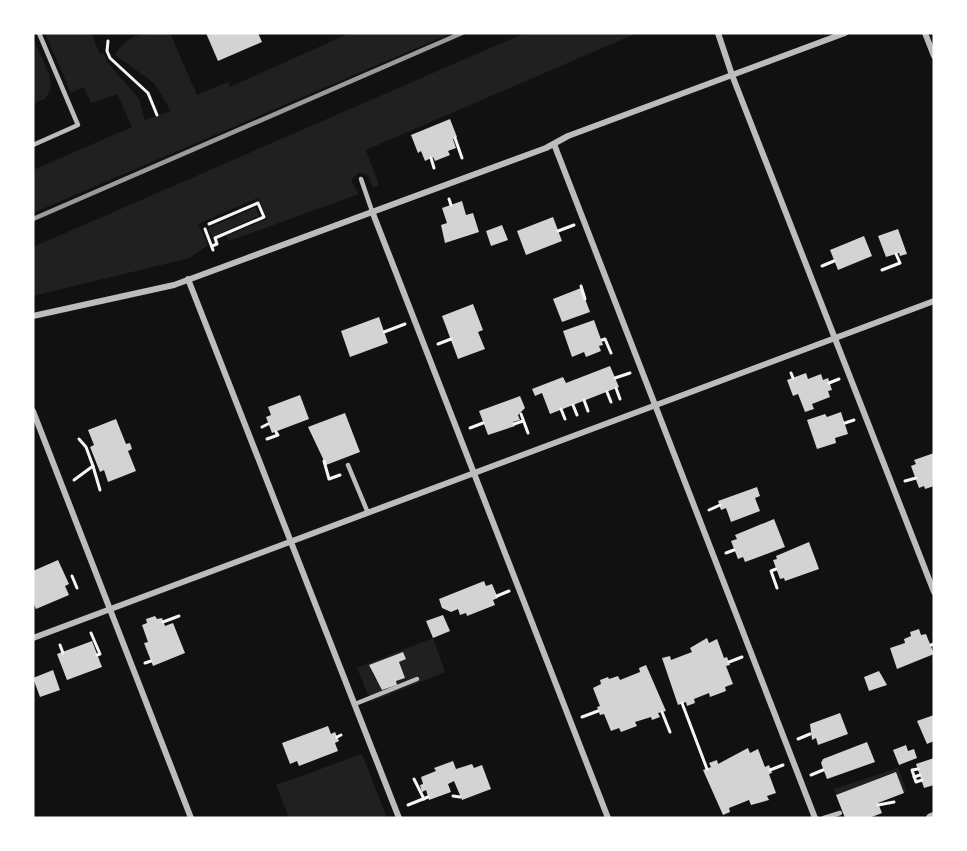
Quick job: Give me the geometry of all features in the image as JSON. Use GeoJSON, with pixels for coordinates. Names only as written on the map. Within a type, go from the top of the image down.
{"type":"FeatureCollection","features":[{"type":"Feature","properties":{"kind":"street"},"geometry":{"type":"LineString","coordinates":[[718,33],[732,75],[934,592]]}},
{"type":"Feature","properties":{"kind":"street"},"geometry":{"type":"LineString","coordinates":[[33,316],[174,285],[845,33]]}},
{"type":"Feature","properties":{"kind":"street"},"geometry":{"type":"LineString","coordinates":[[925,33],[934,56]]}},
{"type":"Feature","properties":{"kind":"street"},"geometry":{"type":"LineString","coordinates":[[554,144],[815,818]]}},
{"type":"Feature","properties":{"kind":"street"},"geometry":{"type":"LineString","coordinates":[[372,211],[608,818]]}},
{"type":"Feature","properties":{"kind":"street"},"geometry":{"type":"LineString","coordinates":[[189,279],[399,818]]}},
{"type":"Feature","properties":{"kind":"street"},"geometry":{"type":"LineString","coordinates":[[33,638],[934,301]]}},
{"type":"Feature","properties":{"kind":"street"},"geometry":{"type":"LineString","coordinates":[[33,411],[191,818]]}},
{"type":"Feature","properties":{"kind":"lane"},"geometry":{"type":"LineString","coordinates":[[33,145],[78,125],[39,33]]}},
{"type":"Feature","properties":{"kind":"lane"},"geometry":{"type":"LineString","coordinates":[[361,179],[372,211]]}},
{"type":"Feature","properties":{"kind":"lane"},"geometry":{"type":"LineString","coordinates":[[349,468],[368,513]]}},
{"type":"Feature","properties":{"kind":"lane"},"geometry":{"type":"LineString","coordinates":[[354,704],[417,679]]}},
{"type":"Feature","properties":{"kind":"lane"},"geometry":{"type":"LineString","coordinates":[[824,818],[840,813]]}},
{"type":"Feature","properties":{"kind":"path"},"geometry":{"type":"LineString","coordinates":[[108,41],[107,51],[110,58],[148,93],[157,115]]}},
{"type":"Feature","properties":{"kind":"path"},"geometry":{"type":"LineString","coordinates":[[455,138],[462,158]]}},
{"type":"Feature","properties":{"kind":"path"},"geometry":{"type":"LineString","coordinates":[[431,158],[434,168]]}},
{"type":"Feature","properties":{"kind":"path"},"geometry":{"type":"LineString","coordinates":[[449,200],[451,204]]}},
{"type":"Feature","properties":{"kind":"path"},"geometry":{"type":"LineString","coordinates":[[205,229],[213,248],[217,244],[215,238],[264,217],[258,203],[209,224]]}},
{"type":"Feature","properties":{"kind":"path"},"geometry":{"type":"LineString","coordinates":[[882,270],[900,263],[896,254]]}},
{"type":"Feature","properties":{"kind":"path"},"geometry":{"type":"LineString","coordinates":[[822,266],[834,261]]}},
{"type":"Feature","properties":{"kind":"path"},"geometry":{"type":"LineString","coordinates":[[580,286],[585,299]]}},
{"type":"Feature","properties":{"kind":"path"},"geometry":{"type":"LineString","coordinates":[[438,344],[451,339]]}},
{"type":"Feature","properties":{"kind":"path"},"geometry":{"type":"LineString","coordinates":[[602,340],[605,339],[611,353]]}},
{"type":"Feature","properties":{"kind":"path"},"geometry":{"type":"LineString","coordinates":[[791,373],[793,378]]}},
{"type":"Feature","properties":{"kind":"path"},"geometry":{"type":"LineString","coordinates":[[616,388],[620,399]]}},
{"type":"Feature","properties":{"kind":"path"},"geometry":{"type":"LineString","coordinates":[[607,392],[611,402]]}},
{"type":"Feature","properties":{"kind":"path"},"geometry":{"type":"LineString","coordinates":[[584,400],[588,411]]}},
{"type":"Feature","properties":{"kind":"path"},"geometry":{"type":"LineString","coordinates":[[573,405],[577,415]]}},
{"type":"Feature","properties":{"kind":"path"},"geometry":{"type":"LineString","coordinates":[[561,409],[565,419]]}},
{"type":"Feature","properties":{"kind":"path"},"geometry":{"type":"LineString","coordinates":[[521,414],[528,434]]}},
{"type":"Feature","properties":{"kind":"path"},"geometry":{"type":"LineString","coordinates":[[514,424],[523,421]]}},
{"type":"Feature","properties":{"kind":"path"},"geometry":{"type":"LineString","coordinates":[[470,428],[483,423]]}},
{"type":"Feature","properties":{"kind":"path"},"geometry":{"type":"LineString","coordinates":[[262,427],[268,424]]}},
{"type":"Feature","properties":{"kind":"path"},"geometry":{"type":"LineString","coordinates":[[267,439],[278,435],[276,432]]}},
{"type":"Feature","properties":{"kind":"path"},"geometry":{"type":"LineString","coordinates":[[79,439],[86,447],[93,463],[100,489]]}},
{"type":"Feature","properties":{"kind":"path"},"geometry":{"type":"LineString","coordinates":[[324,461],[329,478],[349,468]]}},
{"type":"Feature","properties":{"kind":"path"},"geometry":{"type":"LineString","coordinates":[[74,480],[93,463]]}},
{"type":"Feature","properties":{"kind":"path"},"geometry":{"type":"LineString","coordinates":[[905,481],[916,478]]}},
{"type":"Feature","properties":{"kind":"path"},"geometry":{"type":"LineString","coordinates":[[709,510],[720,506]]}},
{"type":"Feature","properties":{"kind":"path"},"geometry":{"type":"LineString","coordinates":[[726,553],[734,550]]}},
{"type":"Feature","properties":{"kind":"path"},"geometry":{"type":"LineString","coordinates":[[776,569],[771,571],[777,588]]}},
{"type":"Feature","properties":{"kind":"path"},"geometry":{"type":"LineString","coordinates":[[69,576],[77,588]]}},
{"type":"Feature","properties":{"kind":"path"},"geometry":{"type":"LineString","coordinates":[[163,621],[179,616]]}},
{"type":"Feature","properties":{"kind":"path"},"geometry":{"type":"LineString","coordinates":[[91,633],[100,654],[97,655]]}},
{"type":"Feature","properties":{"kind":"path"},"geometry":{"type":"LineString","coordinates":[[60,645],[63,652]]}},
{"type":"Feature","properties":{"kind":"path"},"geometry":{"type":"LineString","coordinates":[[145,663],[151,661]]}},
{"type":"Feature","properties":{"kind":"path"},"geometry":{"type":"LineString","coordinates":[[682,704],[707,769]]}},
{"type":"Feature","properties":{"kind":"path"},"geometry":{"type":"LineString","coordinates":[[582,717],[598,711]]}},
{"type":"Feature","properties":{"kind":"path"},"geometry":{"type":"LineString","coordinates":[[662,712],[670,732]]}},
{"type":"Feature","properties":{"kind":"path"},"geometry":{"type":"LineString","coordinates":[[798,739],[810,734]]}},
{"type":"Feature","properties":{"kind":"path"},"geometry":{"type":"LineString","coordinates":[[918,769],[912,770],[919,786]]}},
{"type":"Feature","properties":{"kind":"path"},"geometry":{"type":"LineString","coordinates":[[812,775],[823,770]]}},
{"type":"Feature","properties":{"kind":"path"},"geometry":{"type":"LineString","coordinates":[[914,777],[920,775]]}},
{"type":"Feature","properties":{"kind":"path"},"geometry":{"type":"LineString","coordinates":[[414,779],[424,799]]}},
{"type":"Feature","properties":{"kind":"path"},"geometry":{"type":"LineString","coordinates":[[916,782],[922,780]]}},
{"type":"Feature","properties":{"kind":"path"},"geometry":{"type":"LineString","coordinates":[[453,796],[460,797]]}},
{"type":"Feature","properties":{"kind":"path"},"geometry":{"type":"LineString","coordinates":[[408,805],[428,797]]}},
{"type":"Feature","properties":{"kind":"path"},"geometry":{"type":"LineString","coordinates":[[878,805],[894,802]]}},
{"type":"Feature","properties":{"kind":"shaded area"},"geometry":{"type":"Polygon","coordinates":[[[45,33],[91,33],[100,54],[104,53],[108,63],[139,99],[145,120],[171,111],[154,83],[115,55],[120,47],[138,35],[170,33],[197,95],[228,82],[230,87],[350,33],[452,33],[33,213],[33,170],[132,127],[117,94],[91,103],[84,87],[71,93],[45,33]]]}},
{"type":"Feature","properties":{"kind":"shaded area"},"geometry":{"type":"Polygon","coordinates":[[[525,33],[637,33],[366,150],[379,185],[373,188],[367,174],[359,173],[351,180],[359,194],[229,241],[226,236],[267,219],[258,198],[198,224],[208,245],[190,258],[33,296],[33,247],[525,33]]]}},
{"type":"Feature","properties":{"kind":"shaded area"},"geometry":{"type":"Polygon","coordinates":[[[33,38],[49,74],[51,88],[45,99],[33,103],[33,38]]]}},
{"type":"Feature","properties":{"kind":"shaded area"},"geometry":{"type":"Polygon","coordinates":[[[256,207],[259,216],[212,237],[208,228],[256,207]]]}},
{"type":"Feature","properties":{"kind":"shaded area"},"geometry":{"type":"Polygon","coordinates":[[[433,638],[445,672],[371,702],[357,668],[433,638]],[[403,652],[369,665],[375,681],[378,680],[382,690],[397,685],[396,681],[405,678],[399,662],[406,659],[403,652]]]}},
{"type":"Feature","properties":{"kind":"shaded area"},"geometry":{"type":"Polygon","coordinates":[[[362,754],[387,818],[289,818],[276,785],[362,754]]]}},
{"type":"Feature","properties":{"kind":"shaded area"},"geometry":{"type":"Polygon","coordinates":[[[898,768],[907,792],[904,793],[896,772],[836,795],[834,789],[898,768]]]}},
{"type":"Feature","properties":{"kind":"building"},"geometry":{"type":"Polygon","coordinates":[[[206,33],[258,33],[262,42],[218,61],[206,33]]]}},
{"type":"Feature","properties":{"kind":"building"},"geometry":{"type":"Polygon","coordinates":[[[450,119],[457,137],[453,139],[456,148],[448,151],[450,155],[435,161],[433,157],[425,161],[421,151],[418,153],[411,135],[450,119]]]}},
{"type":"Feature","properties":{"kind":"building"},"geometry":{"type":"Polygon","coordinates":[[[462,201],[466,215],[473,213],[479,232],[445,243],[441,225],[447,223],[442,208],[462,201]]]}},
{"type":"Feature","properties":{"kind":"building"},"geometry":{"type":"Polygon","coordinates":[[[553,217],[562,241],[526,255],[517,231],[553,217]]]}},
{"type":"Feature","properties":{"kind":"building"},"geometry":{"type":"Polygon","coordinates":[[[502,225],[508,240],[491,246],[486,231],[502,225]]]}},
{"type":"Feature","properties":{"kind":"building"},"geometry":{"type":"Polygon","coordinates":[[[898,229],[907,254],[900,256],[899,253],[886,257],[878,236],[898,229]]]}},
{"type":"Feature","properties":{"kind":"building"},"geometry":{"type":"Polygon","coordinates":[[[864,236],[872,256],[838,270],[830,250],[864,236]]]}},
{"type":"Feature","properties":{"kind":"building"},"geometry":{"type":"Polygon","coordinates":[[[581,288],[590,312],[562,322],[553,299],[581,288]]]}},
{"type":"Feature","properties":{"kind":"building"},"geometry":{"type":"Polygon","coordinates":[[[473,304],[483,330],[478,332],[485,349],[458,359],[442,316],[473,304]]]}},
{"type":"Feature","properties":{"kind":"building"},"geometry":{"type":"Polygon","coordinates":[[[379,317],[388,343],[350,357],[341,331],[379,317]]]}},
{"type":"Feature","properties":{"kind":"building"},"geometry":{"type":"Polygon","coordinates":[[[594,320],[603,345],[599,346],[601,351],[586,357],[584,352],[572,357],[563,331],[594,320]]]}},
{"type":"Feature","properties":{"kind":"building"},"geometry":{"type":"Polygon","coordinates":[[[610,366],[619,387],[550,414],[542,393],[535,396],[532,389],[563,377],[566,383],[610,366]]]}},
{"type":"Feature","properties":{"kind":"building"},"geometry":{"type":"Polygon","coordinates":[[[806,373],[808,379],[821,374],[823,380],[828,378],[832,390],[828,391],[830,397],[812,404],[814,409],[805,412],[798,394],[793,396],[787,380],[806,373]]]}},
{"type":"Feature","properties":{"kind":"building"},"geometry":{"type":"Polygon","coordinates":[[[300,395],[309,419],[272,433],[266,417],[271,415],[268,407],[300,395]]]}},
{"type":"Feature","properties":{"kind":"building"},"geometry":{"type":"Polygon","coordinates":[[[520,396],[525,408],[518,415],[520,420],[513,422],[515,426],[488,435],[479,411],[520,396]]]}},
{"type":"Feature","properties":{"kind":"building"},"geometry":{"type":"Polygon","coordinates":[[[841,412],[848,434],[835,438],[836,443],[817,449],[807,420],[841,412]]]}},
{"type":"Feature","properties":{"kind":"building"},"geometry":{"type":"Polygon","coordinates":[[[345,413],[360,452],[326,465],[308,427],[345,413]]]}},
{"type":"Feature","properties":{"kind":"building"},"geometry":{"type":"Polygon","coordinates":[[[116,419],[126,444],[130,443],[132,449],[128,451],[136,471],[108,482],[104,470],[100,472],[90,447],[94,445],[88,430],[116,419]]]}},
{"type":"Feature","properties":{"kind":"building"},"geometry":{"type":"Polygon","coordinates":[[[934,453],[934,486],[919,488],[911,466],[916,464],[914,460],[934,453]]]}},
{"type":"Feature","properties":{"kind":"building"},"geometry":{"type":"Polygon","coordinates":[[[757,487],[760,496],[755,498],[760,511],[731,522],[726,508],[721,510],[718,501],[757,487]]]}},
{"type":"Feature","properties":{"kind":"building"},"geometry":{"type":"Polygon","coordinates":[[[774,519],[785,547],[745,562],[743,557],[738,559],[731,541],[737,539],[735,535],[774,519]]]}},
{"type":"Feature","properties":{"kind":"building"},"geometry":{"type":"Polygon","coordinates":[[[809,542],[819,569],[785,581],[784,578],[780,579],[773,560],[777,559],[776,556],[809,542]]]}},
{"type":"Feature","properties":{"kind":"building"},"geometry":{"type":"Polygon","coordinates":[[[58,560],[69,584],[65,586],[69,595],[36,609],[33,602],[33,571],[58,560]]]}},
{"type":"Feature","properties":{"kind":"building"},"geometry":{"type":"Polygon","coordinates":[[[484,581],[486,586],[492,584],[498,598],[493,600],[495,605],[467,616],[466,613],[460,615],[458,609],[451,612],[442,608],[439,599],[484,581]]]}},
{"type":"Feature","properties":{"kind":"building"},"geometry":{"type":"Polygon","coordinates":[[[443,615],[450,631],[433,638],[426,621],[443,615]]]}},
{"type":"Feature","properties":{"kind":"building"},"geometry":{"type":"Polygon","coordinates":[[[155,616],[157,619],[162,618],[165,626],[173,623],[185,653],[153,666],[144,643],[148,642],[142,625],[147,623],[146,619],[155,616]]]}},
{"type":"Feature","properties":{"kind":"building"},"geometry":{"type":"Polygon","coordinates":[[[919,629],[921,635],[926,634],[934,654],[897,669],[890,648],[905,643],[904,639],[911,636],[910,632],[919,629]]]}},
{"type":"Feature","properties":{"kind":"building"},"geometry":{"type":"Polygon","coordinates":[[[707,638],[709,643],[717,639],[724,658],[727,657],[730,665],[726,666],[733,684],[725,687],[726,691],[710,697],[709,693],[694,699],[695,703],[687,706],[686,702],[678,705],[662,658],[670,656],[671,660],[692,652],[690,648],[707,638]]]}},
{"type":"Feature","properties":{"kind":"building"},"geometry":{"type":"Polygon","coordinates":[[[92,641],[102,667],[67,680],[57,654],[92,641]]]}},
{"type":"Feature","properties":{"kind":"building"},"geometry":{"type":"Polygon","coordinates":[[[403,652],[406,659],[399,662],[405,678],[396,681],[397,685],[382,690],[369,665],[403,652]]]}},
{"type":"Feature","properties":{"kind":"building"},"geometry":{"type":"Polygon","coordinates":[[[646,665],[666,711],[658,713],[660,717],[652,720],[651,717],[635,722],[637,726],[621,732],[619,728],[611,731],[604,714],[600,715],[597,707],[600,706],[593,688],[601,684],[600,680],[618,676],[620,680],[640,672],[639,668],[646,665]]]}},
{"type":"Feature","properties":{"kind":"building"},"geometry":{"type":"Polygon","coordinates":[[[53,670],[60,690],[40,697],[33,678],[53,670]]]}},
{"type":"Feature","properties":{"kind":"building"},"geometry":{"type":"Polygon","coordinates":[[[879,671],[887,685],[869,691],[864,677],[879,671]]]}},
{"type":"Feature","properties":{"kind":"building"},"geometry":{"type":"Polygon","coordinates":[[[840,713],[848,734],[818,745],[816,738],[812,740],[810,724],[840,713]]]}},
{"type":"Feature","properties":{"kind":"building"},"geometry":{"type":"Polygon","coordinates":[[[934,715],[934,741],[927,744],[917,721],[934,715]]]}},
{"type":"Feature","properties":{"kind":"building"},"geometry":{"type":"Polygon","coordinates":[[[328,726],[331,734],[335,732],[339,741],[335,743],[338,751],[299,766],[297,761],[290,764],[282,743],[328,726]]]}},
{"type":"Feature","properties":{"kind":"building"},"geometry":{"type":"Polygon","coordinates":[[[867,742],[875,762],[827,779],[821,763],[823,759],[867,742]]]}},
{"type":"Feature","properties":{"kind":"building"},"geometry":{"type":"Polygon","coordinates":[[[906,745],[908,751],[914,749],[917,758],[899,765],[893,750],[906,745]]]}},
{"type":"Feature","properties":{"kind":"building"},"geometry":{"type":"Polygon","coordinates":[[[748,748],[750,753],[758,749],[765,767],[769,765],[772,773],[769,774],[776,793],[767,796],[769,800],[751,805],[749,800],[729,808],[730,812],[723,815],[703,770],[711,767],[709,763],[717,760],[718,764],[748,748]]]}},
{"type":"Feature","properties":{"kind":"building"},"geometry":{"type":"Polygon","coordinates":[[[934,758],[934,785],[924,788],[916,764],[934,758]]]}},
{"type":"Feature","properties":{"kind":"building"},"geometry":{"type":"Polygon","coordinates":[[[453,761],[456,769],[472,764],[474,768],[482,765],[491,789],[462,800],[454,781],[448,784],[451,792],[429,800],[426,790],[422,792],[421,777],[436,771],[434,768],[453,761]]]}},
{"type":"Feature","properties":{"kind":"building"},"geometry":{"type":"Polygon","coordinates":[[[896,772],[904,793],[878,803],[882,813],[869,818],[845,818],[836,795],[896,772]]]}},
{"type":"Feature","properties":{"kind":"railway"},"geometry":{"type":"LineString","coordinates":[[33,219],[462,33]]}}]}
